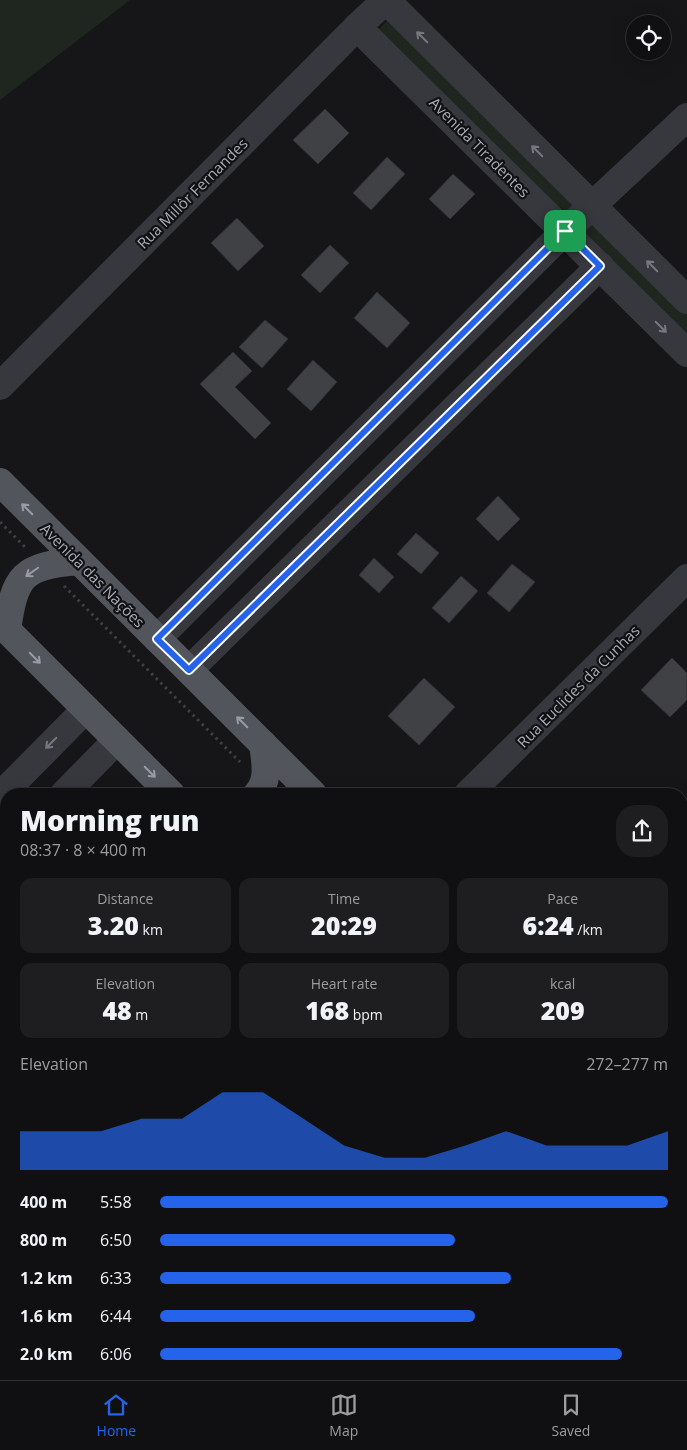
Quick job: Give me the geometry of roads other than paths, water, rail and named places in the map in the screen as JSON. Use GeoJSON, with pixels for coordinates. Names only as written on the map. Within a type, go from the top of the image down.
{"type":"FeatureCollection","features":[{"type":"Feature","properties":{"kind":"main road","name":"Avenida das Nações"},"geometry":{"type":"LineString","coordinates":[[0,482],[307,788]]}},
{"type":"Feature","properties":{"kind":"main road"},"geometry":{"type":"LineString","coordinates":[[79,561],[36,568],[23,578],[16,589],[4,627],[165,788]]}},
{"type":"Feature","properties":{"kind":"main road"},"geometry":{"type":"LineString","coordinates":[[260,788],[266,769],[263,744]]}},
{"type":"Feature","properties":{"kind":"street","name":"Rua Millôr Fernandes"},"geometry":{"type":"LineString","coordinates":[[0,386],[386,0]]}},
{"type":"Feature","properties":{"kind":"street"},"geometry":{"type":"LineString","coordinates":[[386,0],[687,300]]}},
{"type":"Feature","properties":{"kind":"street","name":"Avenida Tiradentes"},"geometry":{"type":"LineString","coordinates":[[357,27],[687,353]]}},
{"type":"Feature","properties":{"kind":"street"},"geometry":{"type":"LineString","coordinates":[[157,639],[565,231],[687,117]]}},
{"type":"Feature","properties":{"kind":"street"},"geometry":{"type":"LineString","coordinates":[[189,670],[600,266]]}},
{"type":"Feature","properties":{"kind":"street","name":"Rua Euclides da Cunhas"},"geometry":{"type":"LineString","coordinates":[[474,788],[687,578]]}},
{"type":"Feature","properties":{"kind":"street"},"geometry":{"type":"LineString","coordinates":[[8,788],[86,709]]}},
{"type":"Feature","properties":{"kind":"street"},"geometry":{"type":"LineString","coordinates":[[70,788],[117,740]]}}]}
